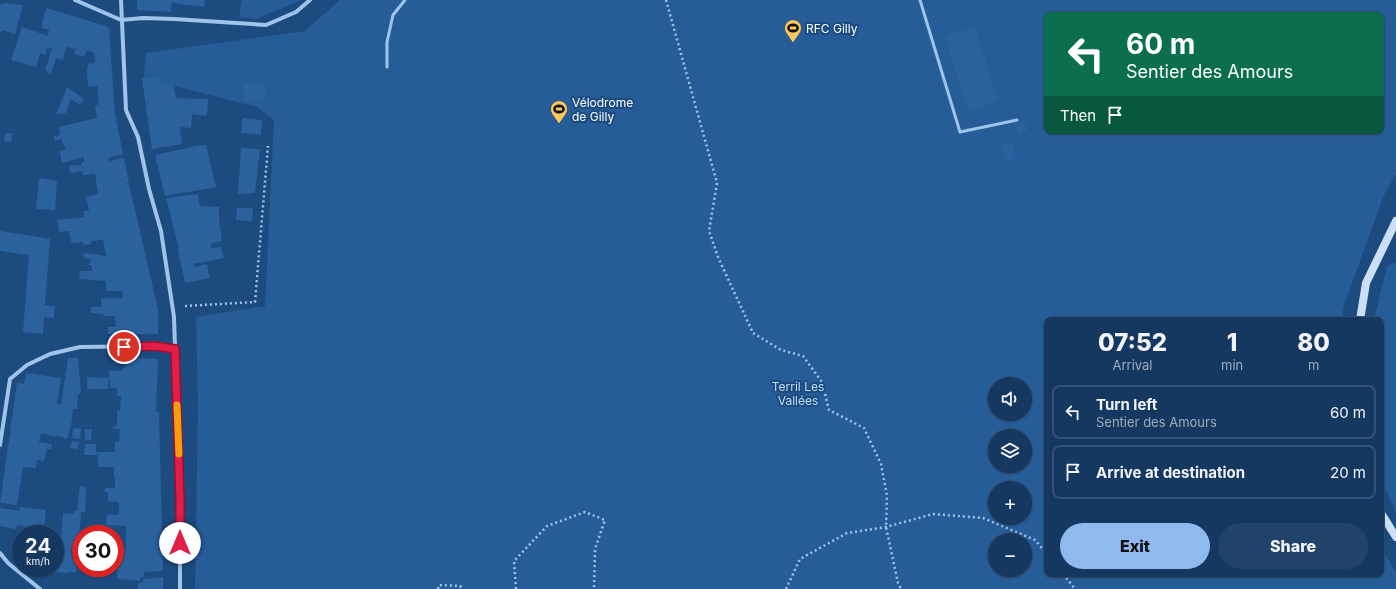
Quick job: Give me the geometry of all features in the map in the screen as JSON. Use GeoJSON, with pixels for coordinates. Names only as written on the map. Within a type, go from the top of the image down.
{"type":"FeatureCollection","features":[{"type":"Feature","properties":{"kind":"main road"},"geometry":{"type":"LineString","coordinates":[[1360,317],[1366,284],[1396,221]]}},
{"type":"Feature","properties":{"kind":"main road"},"geometry":{"type":"LineString","coordinates":[[1384,518],[1396,537]]}},
{"type":"Feature","properties":{"kind":"street"},"geometry":{"type":"LineString","coordinates":[[75,0],[121,20],[144,18],[266,25],[296,12],[310,0]]}},
{"type":"Feature","properties":{"kind":"street"},"geometry":{"type":"LineString","coordinates":[[121,0],[126,110],[138,137],[149,189],[161,231],[173,307],[180,500],[180,589]]}},
{"type":"Feature","properties":{"kind":"street"},"geometry":{"type":"LineString","coordinates":[[0,445],[10,379],[27,365],[50,354],[80,347],[154,346],[175,349]]}},
{"type":"Feature","properties":{"kind":"street"},"geometry":{"type":"LineString","coordinates":[[0,553],[8,563],[40,589]]}},
{"type":"Feature","properties":{"kind":"lane"},"geometry":{"type":"LineString","coordinates":[[387,67],[387,42],[393,15],[405,0]]}},
{"type":"Feature","properties":{"kind":"lane"},"geometry":{"type":"LineString","coordinates":[[920,0],[960,132],[1017,120]]}},
{"type":"Feature","properties":{"kind":"path"},"geometry":{"type":"LineString","coordinates":[[666,0],[717,182],[709,231],[718,257],[753,333],[781,350],[803,356],[822,382],[829,410],[864,428],[881,464],[887,496],[886,527],[898,583],[901,589]]}},
{"type":"Feature","properties":{"kind":"path"},"geometry":{"type":"LineString","coordinates":[[173,307],[256,302],[268,146]]}},
{"type":"Feature","properties":{"kind":"path"},"geometry":{"type":"LineString","coordinates":[[516,589],[514,561],[547,526],[585,512],[605,520],[595,549],[594,589]]}},
{"type":"Feature","properties":{"kind":"path"},"geometry":{"type":"LineString","coordinates":[[786,589],[800,559],[847,533],[886,527],[933,514],[983,518],[1035,540],[1044,550]]}},
{"type":"Feature","properties":{"kind":"path"},"geometry":{"type":"LineString","coordinates":[[1065,577],[1075,589]]}},
{"type":"Feature","properties":{"kind":"path"},"geometry":{"type":"LineString","coordinates":[[438,589],[439,585],[460,586],[463,589]]}},
{"type":"Feature","properties":{"kind":"green space"},"geometry":{"type":"Polygon","coordinates":[[[242,0],[302,0],[256,19],[239,17],[242,0]]]}},
{"type":"Feature","properties":{"kind":"green space","name":"Terril Les Vallées"},"geometry":{"type":"Polygon","coordinates":[[[340,0],[1396,0],[1396,174],[1383,197],[1343,308],[1343,317],[1044,317],[1044,577],[1384,577],[1384,553],[1396,572],[1396,589],[195,589],[198,407],[196,317],[265,306],[274,120],[257,107],[178,87],[143,89],[146,53],[305,31],[340,0]]]}},
{"type":"Feature","properties":{"kind":"green space"},"geometry":{"type":"Polygon","coordinates":[[[1396,262],[1396,513],[1384,486],[1384,317],[1375,317],[1387,266],[1396,262]]]}},
{"type":"Feature","properties":{"kind":"building"},"geometry":{"type":"Polygon","coordinates":[[[137,0],[205,0],[204,7],[172,3],[171,12],[137,10],[137,0]]]}},
{"type":"Feature","properties":{"kind":"building"},"geometry":{"type":"Polygon","coordinates":[[[5,3],[23,5],[15,34],[2,30],[0,33],[0,4],[5,3]]]}},
{"type":"Feature","properties":{"kind":"building"},"geometry":{"type":"Polygon","coordinates":[[[46,8],[106,26],[109,29],[115,114],[123,154],[108,158],[109,161],[124,158],[129,183],[124,184],[129,184],[158,309],[158,334],[108,334],[108,327],[116,327],[115,316],[103,316],[104,314],[91,313],[91,307],[101,307],[101,298],[123,298],[122,291],[106,291],[106,281],[79,279],[80,271],[92,271],[92,266],[89,265],[91,259],[83,258],[84,253],[106,256],[103,240],[91,241],[91,244],[84,245],[83,242],[71,243],[69,231],[59,232],[57,220],[84,217],[84,211],[89,211],[86,197],[98,194],[95,174],[83,175],[83,171],[70,173],[69,166],[81,165],[81,163],[84,162],[84,157],[62,163],[60,151],[66,150],[61,139],[54,141],[54,136],[60,135],[59,127],[97,118],[95,106],[99,104],[97,86],[88,87],[88,64],[95,63],[94,52],[87,50],[84,57],[74,54],[76,49],[66,47],[63,60],[56,58],[51,74],[45,70],[52,49],[47,47],[46,55],[40,53],[36,67],[11,60],[22,27],[48,36],[49,30],[41,28],[46,8]]]}},
{"type":"Feature","properties":{"kind":"building"},"geometry":{"type":"Polygon","coordinates":[[[975,27],[998,101],[968,111],[945,36],[975,27]]]}},
{"type":"Feature","properties":{"kind":"building"},"geometry":{"type":"Polygon","coordinates":[[[142,78],[160,78],[160,86],[173,84],[176,98],[208,99],[207,116],[192,114],[191,128],[180,127],[182,144],[152,149],[142,78]]]}},
{"type":"Feature","properties":{"kind":"building"},"geometry":{"type":"Polygon","coordinates":[[[244,83],[266,84],[265,101],[244,101],[244,83]]]}},
{"type":"Feature","properties":{"kind":"building"},"geometry":{"type":"Polygon","coordinates":[[[67,87],[84,99],[80,105],[71,99],[66,113],[56,114],[67,87]]]}},
{"type":"Feature","properties":{"kind":"building"},"geometry":{"type":"Polygon","coordinates":[[[242,118],[262,120],[261,135],[241,133],[242,118]]]}},
{"type":"Feature","properties":{"kind":"building"},"geometry":{"type":"Polygon","coordinates":[[[1024,121],[1028,132],[1018,135],[1015,123],[1024,121]]]}},
{"type":"Feature","properties":{"kind":"building"},"geometry":{"type":"Polygon","coordinates":[[[5,133],[12,133],[11,142],[4,141],[5,133]]]}},
{"type":"Feature","properties":{"kind":"building"},"geometry":{"type":"Polygon","coordinates":[[[1011,141],[1016,157],[1006,161],[1001,144],[1011,141]]]}},
{"type":"Feature","properties":{"kind":"building"},"geometry":{"type":"Polygon","coordinates":[[[206,145],[216,187],[165,196],[155,155],[206,145]]]}},
{"type":"Feature","properties":{"kind":"building"},"geometry":{"type":"Polygon","coordinates":[[[241,148],[260,149],[255,193],[238,194],[241,148]]]}},
{"type":"Feature","properties":{"kind":"building"},"geometry":{"type":"Polygon","coordinates":[[[39,178],[57,181],[55,210],[36,209],[39,178]]]}},
{"type":"Feature","properties":{"kind":"building"},"geometry":{"type":"Polygon","coordinates":[[[198,194],[200,206],[219,207],[222,241],[212,243],[211,248],[221,247],[224,258],[193,264],[194,267],[207,264],[210,278],[185,283],[178,245],[166,198],[198,194]]]}},
{"type":"Feature","properties":{"kind":"building"},"geometry":{"type":"Polygon","coordinates":[[[237,208],[253,208],[252,221],[236,220],[237,208]]]}},
{"type":"Feature","properties":{"kind":"building"},"geometry":{"type":"Polygon","coordinates":[[[0,231],[50,239],[45,305],[55,306],[54,318],[44,317],[43,334],[23,332],[29,255],[0,251],[0,231]]]}},
{"type":"Feature","properties":{"kind":"building"},"geometry":{"type":"Polygon","coordinates":[[[68,358],[78,358],[81,391],[80,394],[78,394],[77,409],[73,409],[71,426],[67,439],[56,435],[56,437],[41,433],[39,442],[52,444],[51,449],[47,449],[44,461],[37,460],[36,468],[23,467],[17,505],[0,503],[17,383],[24,384],[26,373],[61,378],[57,404],[61,405],[68,358]]]}},
{"type":"Feature","properties":{"kind":"building"},"geometry":{"type":"Polygon","coordinates":[[[125,358],[158,359],[156,412],[159,412],[163,571],[144,572],[143,578],[140,578],[140,581],[117,579],[117,577],[124,577],[126,526],[106,525],[107,514],[119,515],[119,502],[108,501],[108,492],[104,492],[105,488],[115,488],[114,467],[98,467],[98,455],[84,455],[85,444],[96,444],[96,452],[115,452],[115,442],[119,441],[120,429],[114,429],[113,426],[117,426],[117,410],[120,410],[121,396],[117,396],[117,388],[110,388],[109,379],[108,389],[87,389],[87,377],[109,378],[109,371],[123,370],[123,368],[125,368],[125,358]]]}},
{"type":"Feature","properties":{"kind":"building"},"geometry":{"type":"Polygon","coordinates":[[[73,428],[81,429],[80,439],[72,438],[73,428]]]}},
{"type":"Feature","properties":{"kind":"building"},"geometry":{"type":"Polygon","coordinates":[[[85,429],[92,429],[91,440],[85,440],[85,429]]]}},
{"type":"Feature","properties":{"kind":"building"},"geometry":{"type":"Polygon","coordinates":[[[72,441],[79,442],[78,449],[70,448],[72,441]]]}},
{"type":"Feature","properties":{"kind":"building"},"geometry":{"type":"Polygon","coordinates":[[[80,486],[86,487],[85,512],[81,512],[80,525],[72,525],[72,572],[64,573],[63,513],[74,514],[74,511],[77,511],[80,486]]]}},
{"type":"Feature","properties":{"kind":"building"},"geometry":{"type":"Polygon","coordinates":[[[20,507],[46,510],[44,525],[12,525],[12,528],[0,526],[0,508],[19,511],[20,507]]]}},
{"type":"Feature","properties":{"kind":"building"},"geometry":{"type":"Polygon","coordinates":[[[163,577],[163,589],[138,589],[138,583],[143,582],[143,579],[163,577]]]}},
{"type":"Feature","properties":{"kind":"slow traffic"},"geometry":{"type":"LineString","coordinates":[[177,405],[179,454]]}},
{"type":"Feature","properties":{"kind":"place","name":"RFC Gilly"},"geometry":{"type":"Point","coordinates":[793,43]}},
{"type":"Feature","properties":{"kind":"place","name":"Vélodrome de Gilly"},"geometry":{"type":"Point","coordinates":[559,124]}},
{"type":"Feature","properties":{"kind":"route"},"geometry":{"type":"LineString","coordinates":[[124,347],[154,346],[175,349],[180,543]]}}]}
